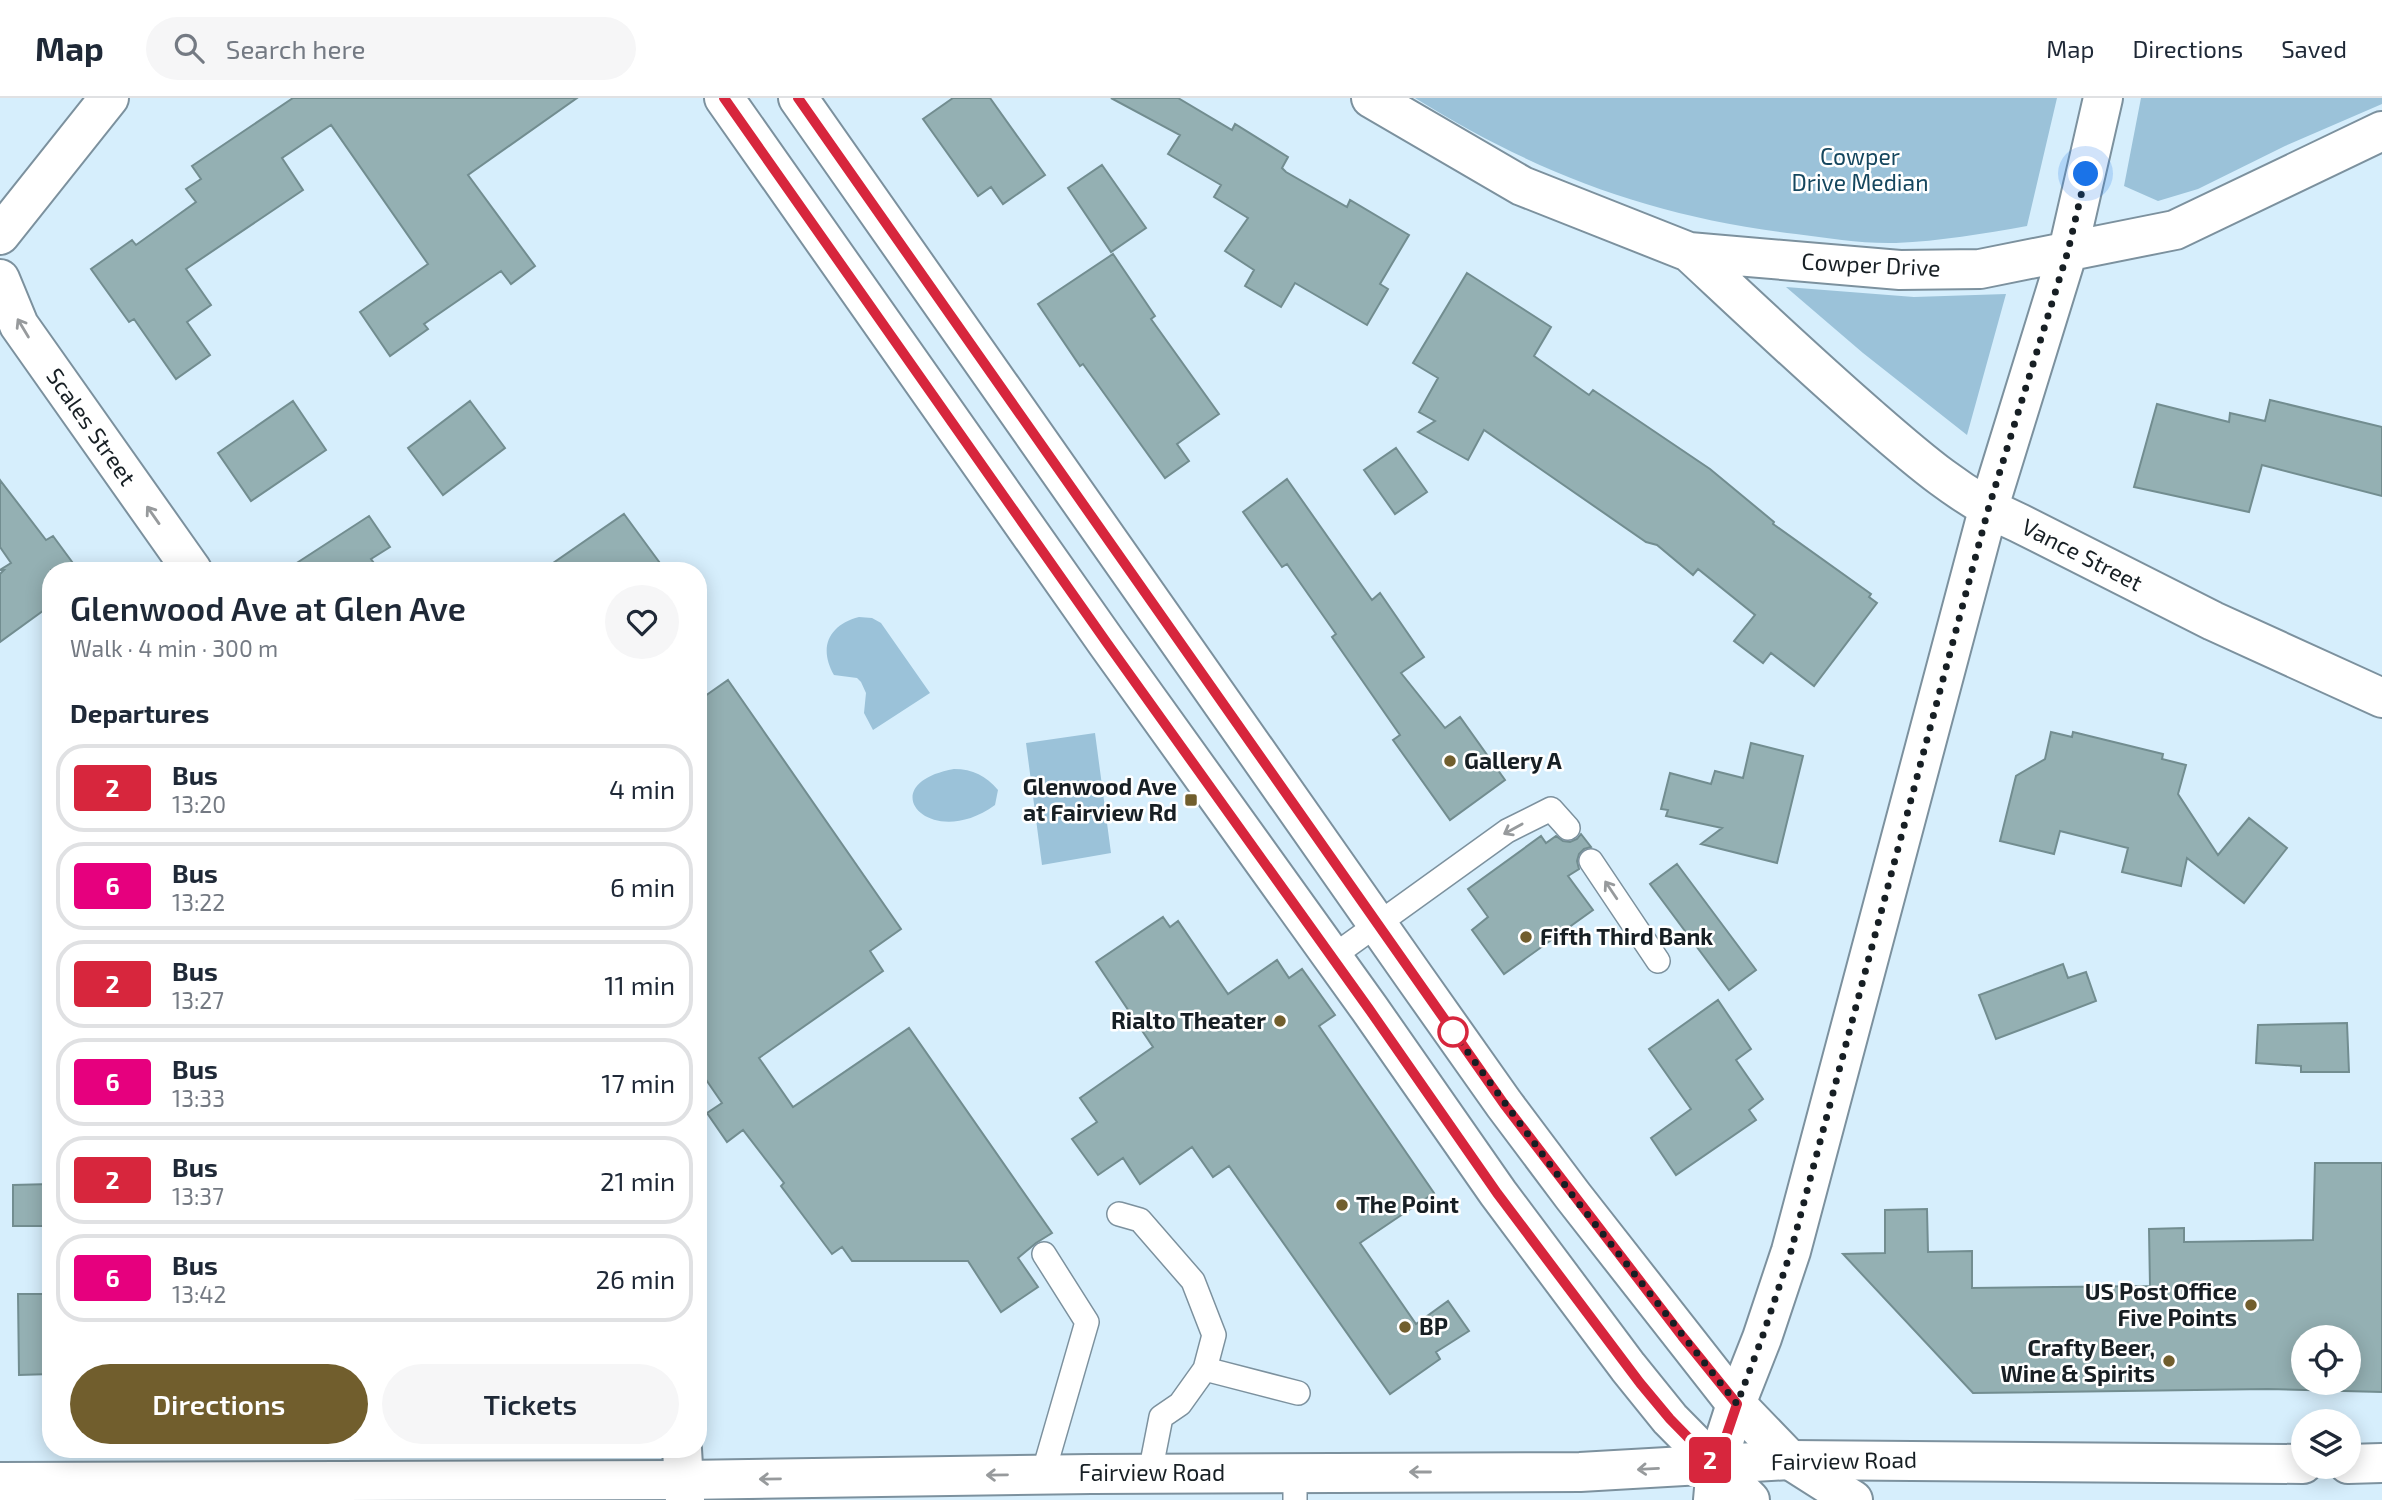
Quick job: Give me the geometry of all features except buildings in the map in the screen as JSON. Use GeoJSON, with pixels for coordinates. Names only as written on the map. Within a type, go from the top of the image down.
{"type":"FeatureCollection","features":[{"type":"Feature","properties":{"kind":"street"},"geometry":{"type":"LineString","coordinates":[[0,235],[108,98]]}},
{"type":"Feature","properties":{"kind":"street"},"geometry":{"type":"LineString","coordinates":[[724,98],[1497,1193],[1670,1419],[1714,1483],[1750,1500]]}},
{"type":"Feature","properties":{"kind":"street"},"geometry":{"type":"LineString","coordinates":[[798,98],[1504,1104],[1737,1404],[1790,1460],[1853,1500]]}},
{"type":"Feature","properties":{"kind":"street","name":"Cowper Drive"},"geometry":{"type":"LineString","coordinates":[[1371,98],[1522,186],[1689,252],[1900,270],[1980,269],[2175,230],[2382,131]]}},
{"type":"Feature","properties":{"kind":"street"},"geometry":{"type":"LineString","coordinates":[[1714,1483],[1737,1404],[1791,1251],[1988,510],[2068,251],[2103,98]]}},
{"type":"Feature","properties":{"kind":"street","name":"Vance Street"},"geometry":{"type":"LineString","coordinates":[[1689,252],[1804,360],[1927,467],[1988,510],[2213,621],[2382,698]]}},
{"type":"Feature","properties":{"kind":"street","name":"Scales Street"},"geometry":{"type":"LineString","coordinates":[[0,278],[19,325],[186,562]]}},
{"type":"Feature","properties":{"kind":"street","name":"Fairview Road"},"geometry":{"type":"LineString","coordinates":[[0,1482],[147,1491],[683,1476],[1043,1474],[1091,1487],[1150,1473],[1295,1486],[1580,1472],[1714,1483],[1790,1460],[2291,1464]]}},
{"type":"Feature","properties":{"kind":"street"},"geometry":{"type":"LineString","coordinates":[[2361,1464],[2382,1463]]}},
{"type":"Feature","properties":{"kind":"lane"},"geometry":{"type":"LineString","coordinates":[[1332,957],[1518,825],[1551,809],[1568,828]]}},
{"type":"Feature","properties":{"kind":"lane"},"geometry":{"type":"LineString","coordinates":[[1591,861],[1658,961]]}},
{"type":"Feature","properties":{"kind":"lane"},"geometry":{"type":"LineString","coordinates":[[1119,1214],[1140,1220],[1194,1282],[1213,1335],[1205,1369],[1180,1404],[1161,1417],[1150,1473]]}},
{"type":"Feature","properties":{"kind":"lane"},"geometry":{"type":"LineString","coordinates":[[1043,1474],[1087,1322],[1044,1254]]}},
{"type":"Feature","properties":{"kind":"lane"},"geometry":{"type":"LineString","coordinates":[[1205,1369],[1298,1393]]}},
{"type":"Feature","properties":{"kind":"green space","name":"Cowper Drive Median"},"geometry":{"type":"Polygon","coordinates":[[[1415,98],[2057,98],[2027,226],[1945,239],[1883,243],[1744,226],[1645,204],[1551,170],[1506,149],[1415,98]]]}},
{"type":"Feature","properties":{"kind":"green space"},"geometry":{"type":"Polygon","coordinates":[[[2141,98],[2382,98],[2382,104],[2285,146],[2198,189],[2158,201],[2124,186],[2141,98]]]}},
{"type":"Feature","properties":{"kind":"green space"},"geometry":{"type":"Polygon","coordinates":[[[1786,287],[1914,297],[2006,294],[1967,435],[1863,353],[1786,287]]]}},
{"type":"Feature","properties":{"kind":"green space"},"geometry":{"type":"Polygon","coordinates":[[[859,617],[872,618],[881,623],[930,693],[873,730],[864,713],[866,693],[861,682],[857,678],[834,675],[827,655],[829,638],[834,631],[859,617]]]}},
{"type":"Feature","properties":{"kind":"green space"},"geometry":{"type":"Polygon","coordinates":[[[1095,733],[1111,853],[1042,865],[1026,743],[1095,733]]]}},
{"type":"Feature","properties":{"kind":"green space"},"geometry":{"type":"Polygon","coordinates":[[[954,769],[979,774],[989,781],[998,790],[995,805],[971,818],[949,822],[931,819],[918,811],[913,800],[916,788],[929,777],[954,769]]]}},
{"type":"Feature","properties":{"kind":"bus line","name":"2"},"geometry":{"type":"LineString","coordinates":[[724,98],[1497,1193],[1640,1383],[1670,1419],[1716,1466],[1737,1404],[1504,1104],[798,98]]}},
{"type":"Feature","properties":{"kind":"place","name":"Gallery A"},"geometry":{"type":"Point","coordinates":[1450,761]}},
{"type":"Feature","properties":{"kind":"place","name":"Glenwood Ave at Fairview Rd"},"geometry":{"type":"Point","coordinates":[1191,800]}},
{"type":"Feature","properties":{"kind":"place","name":"Fifth Third Bank"},"geometry":{"type":"Point","coordinates":[1526,937]}},
{"type":"Feature","properties":{"kind":"place","name":"Rialto Theater"},"geometry":{"type":"Point","coordinates":[1280,1021]}},
{"type":"Feature","properties":{"kind":"place","name":"The Point"},"geometry":{"type":"Point","coordinates":[1342,1205]}},
{"type":"Feature","properties":{"kind":"place","name":"US Post Office Five Points"},"geometry":{"type":"Point","coordinates":[2251,1305]}},
{"type":"Feature","properties":{"kind":"place","name":"BP"},"geometry":{"type":"Point","coordinates":[1405,1327]}},
{"type":"Feature","properties":{"kind":"place","name":"Crafty Beer, Wine & Spirits"},"geometry":{"type":"Point","coordinates":[2169,1361]}},
{"type":"Feature","properties":{"kind":"route"},"geometry":{"type":"LineString","coordinates":[[1453,1032],[1573,1196],[1737,1404],[1791,1251],[1988,510],[2068,251],[2086,174]]}}]}
